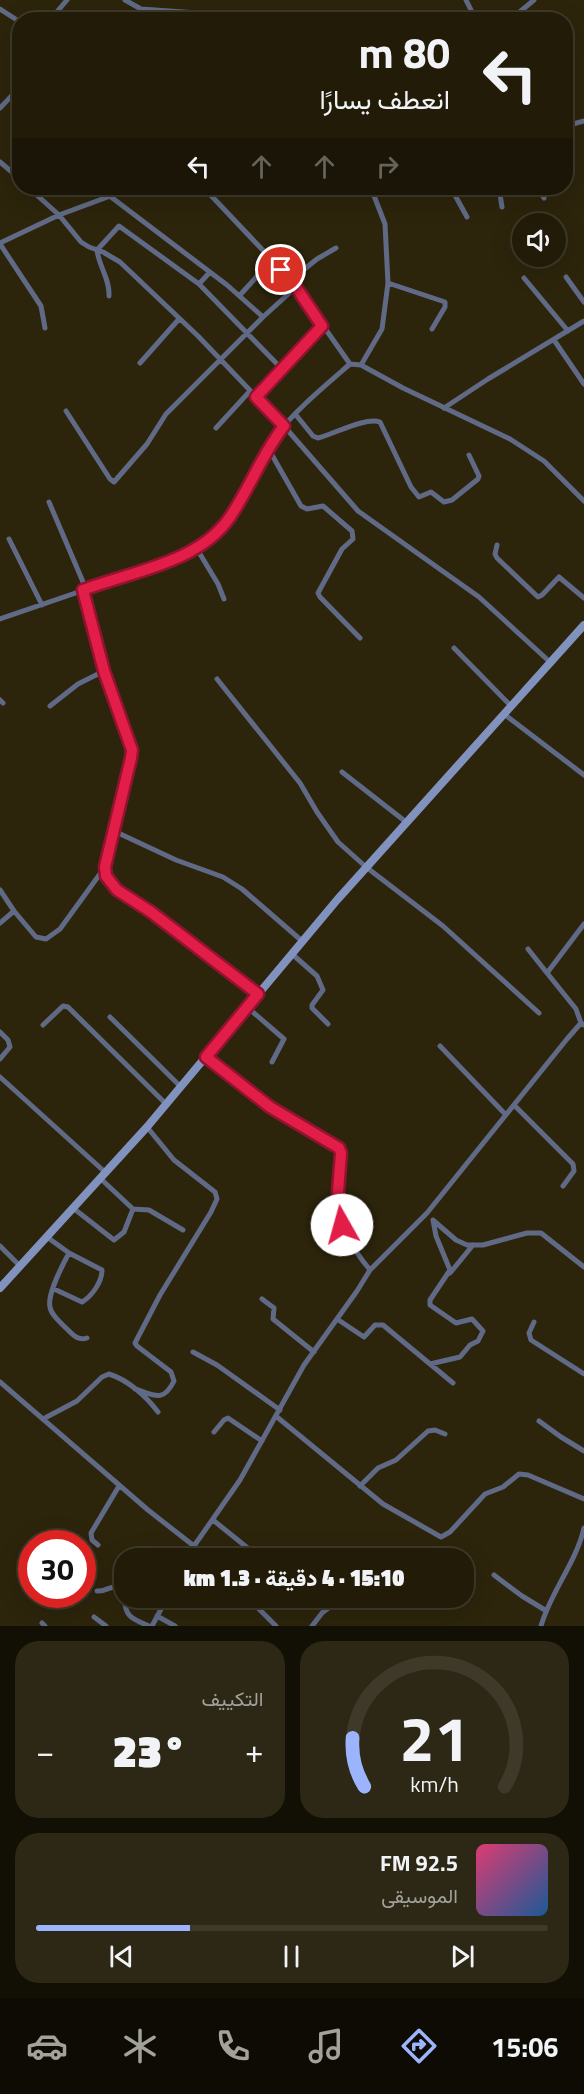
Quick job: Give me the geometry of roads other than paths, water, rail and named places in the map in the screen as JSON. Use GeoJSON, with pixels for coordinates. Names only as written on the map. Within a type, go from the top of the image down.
{"type":"FeatureCollection","features":[{"type":"Feature","properties":{"kind":"main road"},"geometry":{"type":"LineString","coordinates":[[0,1288],[147,1127],[366,867],[584,625]]}},
{"type":"Feature","properties":{"kind":"street"},"geometry":{"type":"LineString","coordinates":[[57,12],[67,0]]}},
{"type":"Feature","properties":{"kind":"street"},"geometry":{"type":"LineString","coordinates":[[125,0],[141,9],[184,12]]}},
{"type":"Feature","properties":{"kind":"street"},"geometry":{"type":"LineString","coordinates":[[520,12],[534,0]]}},
{"type":"Feature","properties":{"kind":"street"},"geometry":{"type":"LineString","coordinates":[[0,162],[12,172]]}},
{"type":"Feature","properties":{"kind":"street"},"geometry":{"type":"LineString","coordinates":[[37,195],[59,215],[81,242],[120,262],[179,319],[284,426],[358,511],[479,597],[551,663]]}},
{"type":"Feature","properties":{"kind":"street"},"geometry":{"type":"LineString","coordinates":[[45,328],[41,306],[0,243],[59,215],[116,195]]}},
{"type":"Feature","properties":{"kind":"street"},"geometry":{"type":"LineString","coordinates":[[211,195],[291,280],[350,364]]}},
{"type":"Feature","properties":{"kind":"street"},"geometry":{"type":"LineString","coordinates":[[361,365],[375,345],[382,329],[388,283],[385,224],[374,195]]}},
{"type":"Feature","properties":{"kind":"street"},"geometry":{"type":"LineString","coordinates":[[455,195],[467,218]]}},
{"type":"Feature","properties":{"kind":"street"},"geometry":{"type":"LineString","coordinates":[[500,195],[502,207]]}},
{"type":"Feature","properties":{"kind":"street"},"geometry":{"type":"LineString","coordinates":[[111,197],[210,272],[263,317]]}},
{"type":"Feature","properties":{"kind":"street"},"geometry":{"type":"LineString","coordinates":[[97,250],[117,227],[122,227],[199,284],[282,369]]}},
{"type":"Feature","properties":{"kind":"street"},"geometry":{"type":"LineString","coordinates":[[291,280],[317,259],[336,248]]}},
{"type":"Feature","properties":{"kind":"street"},"geometry":{"type":"LineString","coordinates":[[97,250],[101,269],[110,287],[109,296]]}},
{"type":"Feature","properties":{"kind":"street"},"geometry":{"type":"LineString","coordinates":[[240,296],[272,260]]}},
{"type":"Feature","properties":{"kind":"street"},"geometry":{"type":"LineString","coordinates":[[199,284],[210,272]]}},
{"type":"Feature","properties":{"kind":"street"},"geometry":{"type":"LineString","coordinates":[[566,277],[584,302]]}},
{"type":"Feature","properties":{"kind":"street"},"geometry":{"type":"LineString","coordinates":[[524,278],[568,331]]}},
{"type":"Feature","properties":{"kind":"street"},"geometry":{"type":"LineString","coordinates":[[388,283],[445,302],[445,307],[432,329]]}},
{"type":"Feature","properties":{"kind":"street"},"geometry":{"type":"LineString","coordinates":[[66,411],[114,482],[147,444],[166,414],[296,287]]}},
{"type":"Feature","properties":{"kind":"street"},"geometry":{"type":"LineString","coordinates":[[140,363],[179,319]]}},
{"type":"Feature","properties":{"kind":"street"},"geometry":{"type":"LineString","coordinates":[[444,408],[584,321]]}},
{"type":"Feature","properties":{"kind":"street"},"geometry":{"type":"LineString","coordinates":[[256,397],[322,326]]}},
{"type":"Feature","properties":{"kind":"street"},"geometry":{"type":"LineString","coordinates":[[554,340],[584,384]]}},
{"type":"Feature","properties":{"kind":"street"},"geometry":{"type":"LineString","coordinates":[[0,620],[172,560],[197,549],[219,531],[229,519],[268,448],[284,426],[350,364],[361,365],[444,408],[510,438],[533,452],[584,501]]}},
{"type":"Feature","properties":{"kind":"street"},"geometry":{"type":"LineString","coordinates":[[216,428],[250,391]]}},
{"type":"Feature","properties":{"kind":"street"},"geometry":{"type":"LineString","coordinates":[[296,414],[313,436],[318,438],[366,422],[374,420],[380,422],[416,495],[431,492],[444,502],[452,500],[478,479],[479,476],[469,455]]}},
{"type":"Feature","properties":{"kind":"street"},"geometry":{"type":"LineString","coordinates":[[268,448],[301,506],[307,509],[323,506],[352,531],[353,538],[342,549],[318,592],[320,597],[360,638]]}},
{"type":"Feature","properties":{"kind":"street"},"geometry":{"type":"LineString","coordinates":[[49,502],[85,590],[104,671],[132,750],[105,867],[106,876],[117,890],[151,912],[258,994]]}},
{"type":"Feature","properties":{"kind":"street"},"geometry":{"type":"LineString","coordinates":[[9,539],[42,605]]}},
{"type":"Feature","properties":{"kind":"street"},"geometry":{"type":"LineString","coordinates":[[497,545],[496,558],[536,596],[542,595],[559,577],[584,598]]}},
{"type":"Feature","properties":{"kind":"street"},"geometry":{"type":"LineString","coordinates":[[197,549],[224,599]]}},
{"type":"Feature","properties":{"kind":"street"},"geometry":{"type":"LineString","coordinates":[[454,648],[511,706]]}},
{"type":"Feature","properties":{"kind":"street"},"geometry":{"type":"LineString","coordinates":[[50,706],[78,684],[104,671]]}},
{"type":"Feature","properties":{"kind":"street"},"geometry":{"type":"LineString","coordinates":[[217,679],[300,783],[334,837],[366,867],[443,926],[539,1013]]}},
{"type":"Feature","properties":{"kind":"street"},"geometry":{"type":"LineString","coordinates":[[504,714],[584,775]]}},
{"type":"Feature","properties":{"kind":"street"},"geometry":{"type":"LineString","coordinates":[[342,772],[406,822]]}},
{"type":"Feature","properties":{"kind":"street"},"geometry":{"type":"LineString","coordinates":[[114,831],[176,860],[223,878],[242,889],[302,941]]}},
{"type":"Feature","properties":{"kind":"street"},"geometry":{"type":"LineString","coordinates":[[0,890],[36,937],[46,939],[60,928],[105,867]]}},
{"type":"Feature","properties":{"kind":"street"},"geometry":{"type":"LineString","coordinates":[[0,923],[14,911]]}},
{"type":"Feature","properties":{"kind":"street"},"geometry":{"type":"LineString","coordinates":[[548,973],[584,924]]}},
{"type":"Feature","properties":{"kind":"street"},"geometry":{"type":"LineString","coordinates":[[194,1546],[213,1520],[277,1417],[300,1373],[370,1270],[427,1213],[583,1024],[576,1010],[528,949]]}},
{"type":"Feature","properties":{"kind":"street"},"geometry":{"type":"LineString","coordinates":[[292,954],[319,978],[323,990],[312,1008],[328,1024]]}},
{"type":"Feature","properties":{"kind":"street"},"geometry":{"type":"LineString","coordinates":[[43,1025],[63,1006],[68,1007],[166,1104]]}},
{"type":"Feature","properties":{"kind":"street"},"geometry":{"type":"LineString","coordinates":[[247,1007],[285,1040],[272,1062]]}},
{"type":"Feature","properties":{"kind":"street"},"geometry":{"type":"LineString","coordinates":[[110,1017],[181,1087]]}},
{"type":"Feature","properties":{"kind":"street"},"geometry":{"type":"LineString","coordinates":[[0,1032],[10,1044],[0,1059]]}},
{"type":"Feature","properties":{"kind":"street"},"geometry":{"type":"LineString","coordinates":[[440,1046],[506,1115]]}},
{"type":"Feature","properties":{"kind":"street"},"geometry":{"type":"LineString","coordinates":[[206,1057],[270,1107],[339,1148],[341,1153],[338,1192],[342,1225],[350,1244],[370,1270]]}},
{"type":"Feature","properties":{"kind":"street"},"geometry":{"type":"LineString","coordinates":[[0,1077],[103,1176],[133,1209],[149,1210],[183,1230]]}},
{"type":"Feature","properties":{"kind":"street"},"geometry":{"type":"LineString","coordinates":[[514,1105],[573,1164],[574,1171],[562,1186]]}},
{"type":"Feature","properties":{"kind":"street"},"geometry":{"type":"LineString","coordinates":[[135,1389],[158,1397],[164,1395],[174,1381],[171,1372],[135,1343],[160,1295],[217,1199],[217,1195],[209,1186],[174,1160],[147,1127]]}},
{"type":"Feature","properties":{"kind":"street"},"geometry":{"type":"LineString","coordinates":[[73,1208],[114,1240],[124,1232],[133,1209]]}},
{"type":"Feature","properties":{"kind":"street"},"geometry":{"type":"LineString","coordinates":[[427,1213],[461,1244],[483,1245],[536,1232],[546,1236],[584,1267]]}},
{"type":"Feature","properties":{"kind":"street"},"geometry":{"type":"LineString","coordinates":[[433,1220],[436,1236],[450,1273]]}},
{"type":"Feature","properties":{"kind":"street"},"geometry":{"type":"LineString","coordinates":[[46,1237],[69,1253],[102,1270],[103,1273],[98,1285],[82,1302],[54,1289]]}},
{"type":"Feature","properties":{"kind":"street"},"geometry":{"type":"LineString","coordinates":[[430,1364],[460,1357],[470,1345],[478,1341],[483,1331],[472,1319],[456,1323],[430,1305],[430,1300],[473,1245]]}},
{"type":"Feature","properties":{"kind":"street"},"geometry":{"type":"LineString","coordinates":[[0,1246],[20,1266]]}},
{"type":"Feature","properties":{"kind":"street"},"geometry":{"type":"LineString","coordinates":[[69,1253],[54,1289],[50,1306],[55,1316],[75,1337],[83,1340],[87,1338]]}},
{"type":"Feature","properties":{"kind":"street"},"geometry":{"type":"LineString","coordinates":[[262,1299],[274,1308],[273,1319],[314,1352]]}},
{"type":"Feature","properties":{"kind":"street"},"geometry":{"type":"LineString","coordinates":[[337,1319],[364,1337],[375,1325],[383,1325],[453,1383]]}},
{"type":"Feature","properties":{"kind":"street"},"geometry":{"type":"LineString","coordinates":[[534,1322],[529,1333],[531,1340],[584,1374]]}},
{"type":"Feature","properties":{"kind":"street"},"geometry":{"type":"LineString","coordinates":[[194,1352],[217,1365],[280,1410]]}},
{"type":"Feature","properties":{"kind":"street"},"geometry":{"type":"LineString","coordinates":[[43,1419],[77,1401],[106,1374],[112,1374],[135,1389],[148,1399],[158,1412]]}},
{"type":"Feature","properties":{"kind":"street"},"geometry":{"type":"LineString","coordinates":[[0,1382],[119,1485],[197,1548]]}},
{"type":"Feature","properties":{"kind":"street"},"geometry":{"type":"LineString","coordinates":[[277,1417],[391,1509],[441,1537],[450,1532],[485,1494],[503,1487],[519,1474],[528,1475],[584,1499]]}},
{"type":"Feature","properties":{"kind":"street"},"geometry":{"type":"LineString","coordinates":[[214,1432],[228,1418],[262,1441]]}},
{"type":"Feature","properties":{"kind":"street"},"geometry":{"type":"LineString","coordinates":[[539,1421],[584,1451]]}},
{"type":"Feature","properties":{"kind":"street"},"geometry":{"type":"LineString","coordinates":[[360,1486],[378,1468],[396,1460],[428,1431],[435,1430],[445,1434]]}},
{"type":"Feature","properties":{"kind":"street"},"geometry":{"type":"LineString","coordinates":[[98,1545],[92,1540],[91,1533],[119,1485]]}},
{"type":"Feature","properties":{"kind":"street"},"geometry":{"type":"LineString","coordinates":[[213,1520],[248,1548]]}},
{"type":"Feature","properties":{"kind":"street"},"geometry":{"type":"LineString","coordinates":[[541,1626],[545,1610],[579,1547],[584,1529]]}},
{"type":"Feature","properties":{"kind":"street"},"geometry":{"type":"LineString","coordinates":[[494,1575],[545,1610]]}},
{"type":"Feature","properties":{"kind":"street"},"geometry":{"type":"LineString","coordinates":[[97,1591],[103,1592],[114,1587]]}},
{"type":"Feature","properties":{"kind":"street"},"geometry":{"type":"LineString","coordinates":[[125,1608],[129,1616],[151,1626],[161,1608]]}},
{"type":"Feature","properties":{"kind":"street"},"geometry":{"type":"LineString","coordinates":[[258,1608],[276,1626]]}},
{"type":"Feature","properties":{"kind":"street"},"geometry":{"type":"LineString","coordinates":[[312,1626],[328,1608]]}},
{"type":"Feature","properties":{"kind":"street"},"geometry":{"type":"LineString","coordinates":[[157,1616],[175,1626]]}},
{"type":"Feature","properties":{"kind":"street"},"geometry":{"type":"LineString","coordinates":[[94,1617],[106,1626]]}}]}
